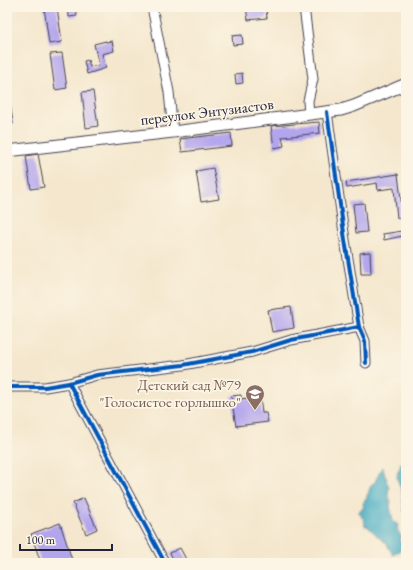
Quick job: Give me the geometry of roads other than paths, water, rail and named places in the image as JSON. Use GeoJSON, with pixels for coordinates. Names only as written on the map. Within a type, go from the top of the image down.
{"type":"FeatureCollection","features":[{"type":"Feature","properties":{"kind":"main road","name":"переулок Энтузиастов"},"geometry":{"type":"LineString","coordinates":[[7,151],[173,132],[327,112],[354,106],[406,84]]}},
{"type":"Feature","properties":{"kind":"street"},"geometry":{"type":"LineString","coordinates":[[152,7],[168,92],[173,132]]}},
{"type":"Feature","properties":{"kind":"street"},"geometry":{"type":"LineString","coordinates":[[304,7],[313,79],[308,101],[309,114]]}},
{"type":"Feature","properties":{"kind":"street"},"geometry":{"type":"LineString","coordinates":[[327,112],[345,240],[360,327],[365,341],[366,363]]}},
{"type":"Feature","properties":{"kind":"street"},"geometry":{"type":"LineString","coordinates":[[7,387],[34,387],[69,384],[98,375],[183,365],[252,352],[291,340],[360,327]]}},
{"type":"Feature","properties":{"kind":"street"},"geometry":{"type":"LineString","coordinates":[[69,384],[165,563]]}},
{"type":"Feature","properties":{"kind":"water"},"geometry":{"type":"Polygon","coordinates":[[[406,461],[406,514],[404,512],[402,492],[397,478],[398,471],[401,466],[400,464],[406,461]]]}},
{"type":"Feature","properties":{"kind":"water"},"geometry":{"type":"Polygon","coordinates":[[[382,467],[389,487],[388,495],[391,501],[390,506],[393,521],[398,525],[397,529],[402,538],[399,543],[402,543],[403,548],[393,555],[387,543],[368,526],[365,526],[364,518],[361,517],[362,515],[359,513],[360,510],[364,508],[363,504],[367,499],[371,485],[375,482],[382,467]]]}},
{"type":"Feature","properties":{"kind":"place","name":"Детский сад №79 \"Голосистое горлышко\""},"geometry":{"type":"Point","coordinates":[255,411]}}]}
